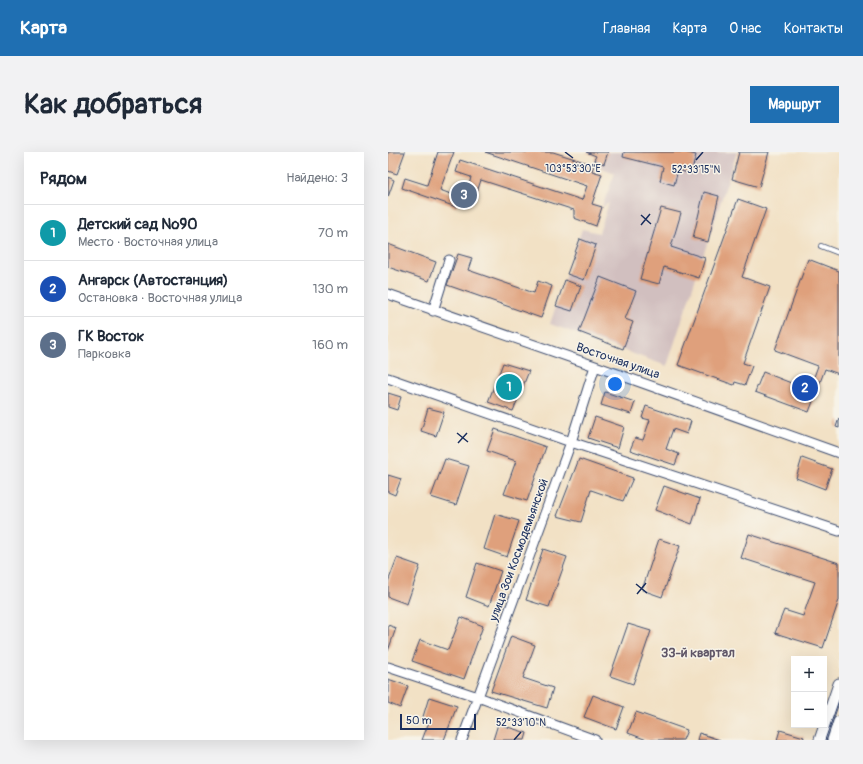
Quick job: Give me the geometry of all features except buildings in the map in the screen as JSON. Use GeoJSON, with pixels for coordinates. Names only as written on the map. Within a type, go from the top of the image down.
{"type":"FeatureCollection","features":[{"type":"Feature","properties":{"kind":"street"},"geometry":{"type":"LineString","coordinates":[[434,311],[449,260]]}},
{"type":"Feature","properties":{"kind":"street","name":"Восточная улица"},"geometry":{"type":"LineString","coordinates":[[388,294],[838,451]]}},
{"type":"Feature","properties":{"kind":"street","name":"улица Зои Космодемьянской"},"geometry":{"type":"LineString","coordinates":[[462,740],[571,442],[595,366]]}},
{"type":"Feature","properties":{"kind":"street"},"geometry":{"type":"LineString","coordinates":[[388,378],[571,442],[839,531]]}},
{"type":"Feature","properties":{"kind":"street"},"geometry":{"type":"LineString","coordinates":[[388,667],[596,740]]}},
{"type":"Feature","properties":{"kind":"street"},"geometry":{"type":"LineString","coordinates":[[820,740],[839,684]]}},
{"type":"Feature","properties":{"kind":"street"},"geometry":{"type":"LineString","coordinates":[[833,740],[839,722]]}},
{"type":"Feature","properties":{"kind":"lane"},"geometry":{"type":"LineString","coordinates":[[821,246],[839,253]]}},
{"type":"Feature","properties":{"kind":"shaded area"},"geometry":{"type":"Polygon","coordinates":[[[598,152],[737,152],[667,366],[550,324],[582,229],[599,233],[609,203],[602,207],[615,173],[594,165],[598,152]]]}},
{"type":"Feature","properties":{"kind":"tram line"},"geometry":{"type":"LineString","coordinates":[[825,740],[839,700]]}},
{"type":"Feature","properties":{"kind":"place","name":"ГК Восток"},"geometry":{"type":"Point","coordinates":[464,195]}},
{"type":"Feature","properties":{"kind":"place","name":"Детский сад №90"},"geometry":{"type":"Point","coordinates":[509,387]}},
{"type":"Feature","properties":{"kind":"place","name":"Ангарск (Автостанция)"},"geometry":{"type":"Point","coordinates":[805,388]}},
{"type":"Feature","properties":{"kind":"district","name":"33-й квартал"},"geometry":{"type":"Point","coordinates":[698,653]}}]}
